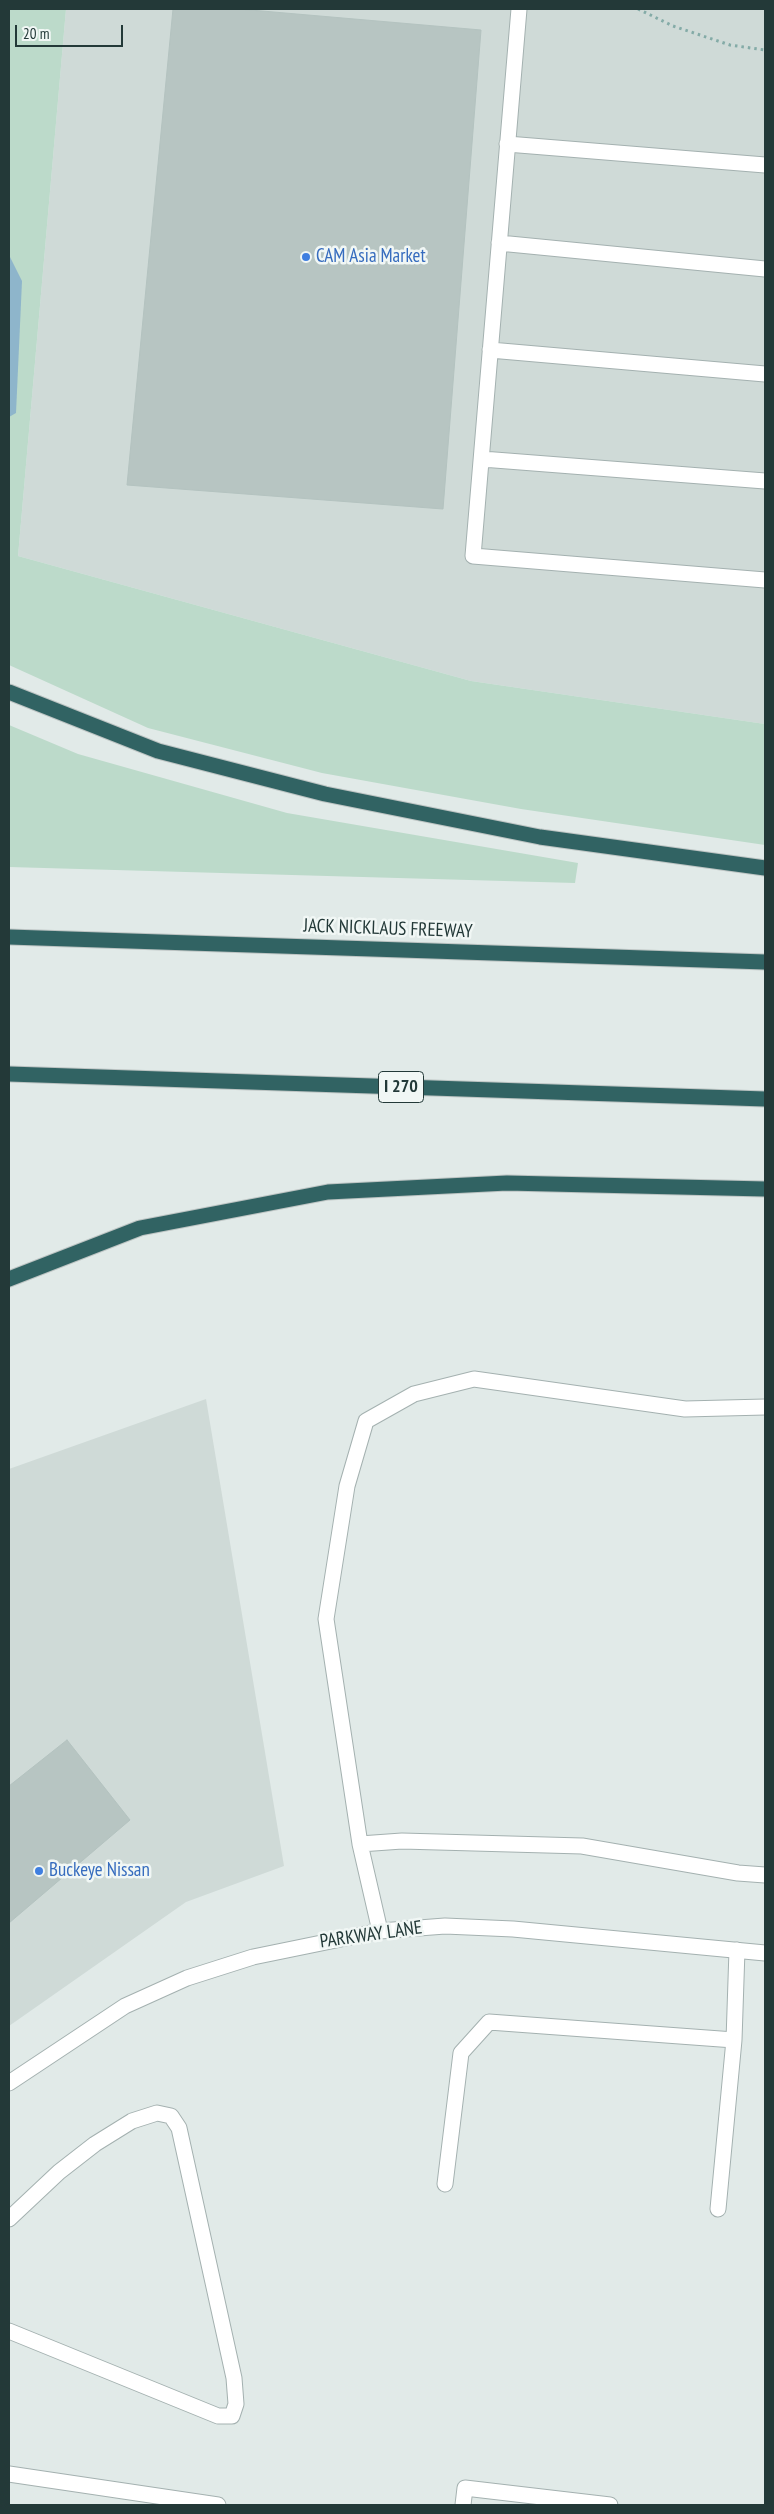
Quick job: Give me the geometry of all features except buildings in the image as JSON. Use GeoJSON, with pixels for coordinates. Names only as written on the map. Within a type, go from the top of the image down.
{"type":"FeatureCollection","features":[{"type":"Feature","properties":{"kind":"highway"},"geometry":{"type":"LineString","coordinates":[[9,692],[158,751],[325,794],[540,837],[765,868]]}},
{"type":"Feature","properties":{"kind":"highway","name":"JACK NICKLAUS FREEWAY"},"geometry":{"type":"LineString","coordinates":[[9,936],[765,962]]}},
{"type":"Feature","properties":{"kind":"highway","name":"I 270"},"geometry":{"type":"LineString","coordinates":[[9,1074],[765,1099]]}},
{"type":"Feature","properties":{"kind":"highway"},"geometry":{"type":"LineString","coordinates":[[9,1279],[140,1228],[328,1192],[507,1184],[765,1188]]}},
{"type":"Feature","properties":{"kind":"street"},"geometry":{"type":"LineString","coordinates":[[519,9],[473,556],[765,580]]}},
{"type":"Feature","properties":{"kind":"street"},"geometry":{"type":"LineString","coordinates":[[507,144],[765,165]]}},
{"type":"Feature","properties":{"kind":"street"},"geometry":{"type":"LineString","coordinates":[[499,243],[765,269]]}},
{"type":"Feature","properties":{"kind":"street"},"geometry":{"type":"LineString","coordinates":[[490,350],[765,374]]}},
{"type":"Feature","properties":{"kind":"street"},"geometry":{"type":"LineString","coordinates":[[482,459],[765,482]]}},
{"type":"Feature","properties":{"kind":"street"},"geometry":{"type":"LineString","coordinates":[[380,1931],[360,1844],[326,1619],[347,1486],[366,1421],[414,1394],[474,1379],[685,1409],[765,1407]]}},
{"type":"Feature","properties":{"kind":"street"},"geometry":{"type":"LineString","coordinates":[[360,1844],[402,1841],[582,1846],[738,1873],[765,1875]]}},
{"type":"Feature","properties":{"kind":"street","name":"PARKWAY LANE"},"geometry":{"type":"LineString","coordinates":[[9,2083],[125,2006],[187,1978],[253,1957],[380,1931],[445,1926],[513,1929],[765,1954]]}},
{"type":"Feature","properties":{"kind":"street"},"geometry":{"type":"LineString","coordinates":[[718,2209],[734,2040],[737,1950]]}},
{"type":"Feature","properties":{"kind":"street"},"geometry":{"type":"LineString","coordinates":[[445,2184],[460,2054],[489,2022],[734,2040]]}},
{"type":"Feature","properties":{"kind":"street"},"geometry":{"type":"LineString","coordinates":[[9,2219],[59,2172],[95,2144],[132,2121],[157,2113],[171,2116],[179,2128],[234,2378],[236,2404],[232,2416],[218,2416],[9,2331]]}},
{"type":"Feature","properties":{"kind":"street"},"geometry":{"type":"LineString","coordinates":[[9,2474],[218,2505]]}},
{"type":"Feature","properties":{"kind":"street"},"geometry":{"type":"LineString","coordinates":[[463,2505],[465,2488],[610,2505]]}},
{"type":"Feature","properties":{"kind":"path"},"geometry":{"type":"LineString","coordinates":[[638,9],[673,26],[722,42],[765,50]]}},
{"type":"Feature","properties":{"kind":"shaded area"},"geometry":{"type":"Polygon","coordinates":[[[66,9],[765,9],[765,724],[471,681],[18,556],[66,9]]]}},
{"type":"Feature","properties":{"kind":"shaded area"},"geometry":{"type":"Polygon","coordinates":[[[206,1399],[284,1866],[186,1902],[9,2026],[9,1469],[206,1399]]]}},
{"type":"Feature","properties":{"kind":"green space"},"geometry":{"type":"Polygon","coordinates":[[[9,9],[66,9],[18,556],[471,681],[765,724],[765,845],[521,809],[322,773],[148,728],[9,665],[9,9]]]}},
{"type":"Feature","properties":{"kind":"green space"},"geometry":{"type":"Polygon","coordinates":[[[9,725],[78,754],[287,813],[578,863],[575,883],[9,867],[9,725]]]}},
{"type":"Feature","properties":{"kind":"water"},"geometry":{"type":"Polygon","coordinates":[[[9,255],[22,281],[16,413],[9,417],[9,255]]]}},
{"type":"Feature","properties":{"kind":"place","name":"CAM Asia Market"},"geometry":{"type":"Point","coordinates":[306,257]}},
{"type":"Feature","properties":{"kind":"place","name":"Buckeye Nissan"},"geometry":{"type":"Point","coordinates":[39,1871]}}]}
